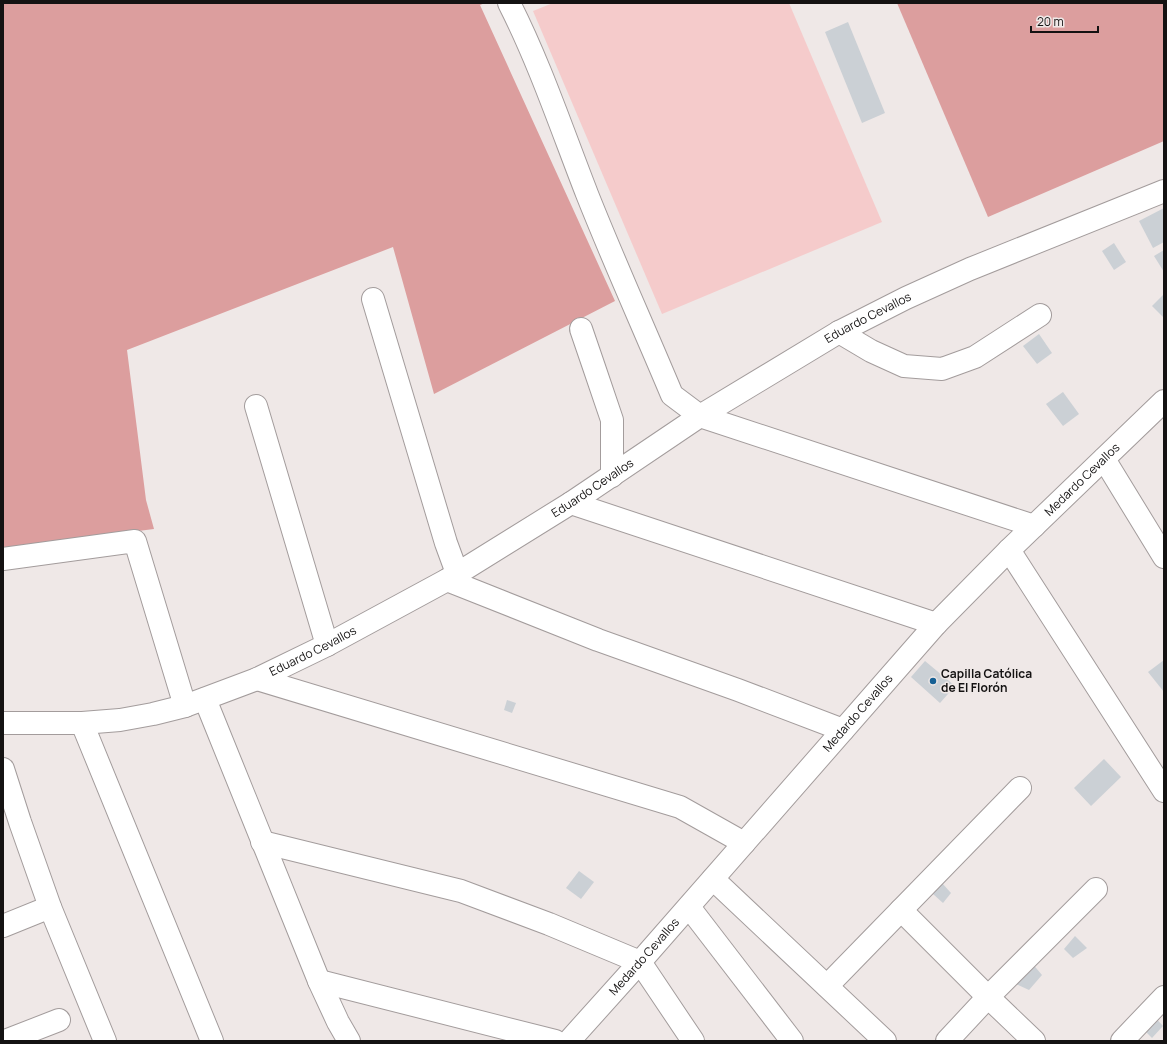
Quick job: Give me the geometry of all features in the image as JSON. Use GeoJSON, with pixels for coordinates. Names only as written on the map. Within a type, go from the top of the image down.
{"type":"FeatureCollection","features":[{"type":"Feature","properties":{"kind":"street"},"geometry":{"type":"LineString","coordinates":[[509,3],[530,49],[587,194],[672,395],[700,416],[1034,526]]}},
{"type":"Feature","properties":{"kind":"street","name":"Eduardo Cevallos"},"geometry":{"type":"LineString","coordinates":[[3,723],[82,723],[120,720],[185,706],[257,679],[327,645],[452,577],[612,476],[700,416],[839,332],[906,298],[970,269],[1164,191]]}},
{"type":"Feature","properties":{"kind":"street"},"geometry":{"type":"LineString","coordinates":[[372,300],[446,543],[452,577],[598,640],[738,690],[843,730]]}},
{"type":"Feature","properties":{"kind":"street"},"geometry":{"type":"LineString","coordinates":[[839,332],[870,352],[904,366],[942,368],[975,357],[1040,315]]}},
{"type":"Feature","properties":{"kind":"street"},"geometry":{"type":"LineString","coordinates":[[581,329],[612,420],[612,476]]}},
{"type":"Feature","properties":{"kind":"street","name":"Medardo Cevallos"},"geometry":{"type":"LineString","coordinates":[[569,1041],[689,907],[936,624],[1009,550],[1164,401]]}},
{"type":"Feature","properties":{"kind":"street"},"geometry":{"type":"LineString","coordinates":[[256,406],[327,645]]}},
{"type":"Feature","properties":{"kind":"street"},"geometry":{"type":"LineString","coordinates":[[1104,459],[1164,557]]}},
{"type":"Feature","properties":{"kind":"street"},"geometry":{"type":"LineString","coordinates":[[570,503],[936,624]]}},
{"type":"Feature","properties":{"kind":"street"},"geometry":{"type":"LineString","coordinates":[[3,559],[135,541],[185,706]]}},
{"type":"Feature","properties":{"kind":"street"},"geometry":{"type":"LineString","coordinates":[[1009,550],[1164,791]]}},
{"type":"Feature","properties":{"kind":"street"},"geometry":{"type":"LineString","coordinates":[[257,679],[680,807],[744,843]]}},
{"type":"Feature","properties":{"kind":"street"},"geometry":{"type":"LineString","coordinates":[[205,699],[262,842],[320,981],[338,1022],[349,1041]]}},
{"type":"Feature","properties":{"kind":"street"},"geometry":{"type":"LineString","coordinates":[[82,723],[212,1041]]}},
{"type":"Feature","properties":{"kind":"street"},"geometry":{"type":"LineString","coordinates":[[3,769],[12,825],[50,907],[105,1041]]}},
{"type":"Feature","properties":{"kind":"street"},"geometry":{"type":"LineString","coordinates":[[827,986],[1020,788]]}},
{"type":"Feature","properties":{"kind":"street"},"geometry":{"type":"LineString","coordinates":[[262,842],[461,891],[549,924],[640,962],[693,1041]]}},
{"type":"Feature","properties":{"kind":"street"},"geometry":{"type":"LineString","coordinates":[[713,878],[885,1041]]}},
{"type":"Feature","properties":{"kind":"street"},"geometry":{"type":"LineString","coordinates":[[947,1041],[988,997],[1096,889]]}},
{"type":"Feature","properties":{"kind":"street"},"geometry":{"type":"LineString","coordinates":[[3,926],[50,907]]}},
{"type":"Feature","properties":{"kind":"street"},"geometry":{"type":"LineString","coordinates":[[689,907],[792,1041]]}},
{"type":"Feature","properties":{"kind":"street"},"geometry":{"type":"LineString","coordinates":[[901,910],[1034,1041]]}},
{"type":"Feature","properties":{"kind":"street"},"geometry":{"type":"LineString","coordinates":[[320,981],[554,1041]]}},
{"type":"Feature","properties":{"kind":"street"},"geometry":{"type":"LineString","coordinates":[[1122,1041],[1164,997]]}},
{"type":"Feature","properties":{"kind":"street"},"geometry":{"type":"LineString","coordinates":[[5,1041],[59,1020]]}},
{"type":"Feature","properties":{"kind":"shaded area"},"geometry":{"type":"Polygon","coordinates":[[[3,3],[485,3],[480,5],[615,301],[434,394],[393,247],[127,350],[146,500],[154,529],[3,548],[3,3]]]}},
{"type":"Feature","properties":{"kind":"shaded area"},"geometry":{"type":"Polygon","coordinates":[[[553,3],[789,3],[882,222],[662,314],[533,11],[553,3]]]}},
{"type":"Feature","properties":{"kind":"shaded area"},"geometry":{"type":"Polygon","coordinates":[[[897,3],[1164,3],[1164,141],[988,217],[897,3]]]}},
{"type":"Feature","properties":{"kind":"building"},"geometry":{"type":"Polygon","coordinates":[[[848,22],[885,113],[862,123],[825,32],[848,22]]]}},
{"type":"Feature","properties":{"kind":"building"},"geometry":{"type":"Polygon","coordinates":[[[1164,208],[1164,242],[1153,248],[1139,221],[1164,208]]]}},
{"type":"Feature","properties":{"kind":"building"},"geometry":{"type":"Polygon","coordinates":[[[1114,243],[1126,262],[1114,270],[1102,251],[1114,243]]]}},
{"type":"Feature","properties":{"kind":"building"},"geometry":{"type":"Polygon","coordinates":[[[1164,250],[1164,272],[1154,256],[1164,250]]]}},
{"type":"Feature","properties":{"kind":"building"},"geometry":{"type":"Polygon","coordinates":[[[1164,294],[1164,318],[1152,306],[1164,294]]]}},
{"type":"Feature","properties":{"kind":"building"},"geometry":{"type":"Polygon","coordinates":[[[1039,334],[1052,353],[1037,364],[1023,346],[1039,334]]]}},
{"type":"Feature","properties":{"kind":"building"},"geometry":{"type":"Polygon","coordinates":[[[1063,392],[1079,414],[1063,426],[1046,404],[1063,392]]]}},
{"type":"Feature","properties":{"kind":"building"},"geometry":{"type":"Polygon","coordinates":[[[1164,660],[1164,692],[1148,672],[1164,660]]]}},
{"type":"Feature","properties":{"kind":"building","name":"Capilla Católica de El Florón"},"geometry":{"type":"Polygon","coordinates":[[[925,661],[955,686],[940,703],[911,677],[925,661]]]}},
{"type":"Feature","properties":{"kind":"building"},"geometry":{"type":"Polygon","coordinates":[[[507,700],[516,703],[512,713],[504,710],[507,700]]]}},
{"type":"Feature","properties":{"kind":"building"},"geometry":{"type":"Polygon","coordinates":[[[1104,759],[1121,777],[1091,806],[1074,788],[1104,759]]]}},
{"type":"Feature","properties":{"kind":"building"},"geometry":{"type":"Polygon","coordinates":[[[579,871],[594,882],[581,899],[566,888],[579,871]]]}},
{"type":"Feature","properties":{"kind":"building"},"geometry":{"type":"Polygon","coordinates":[[[942,883],[951,893],[943,903],[933,894],[942,883]]]}},
{"type":"Feature","properties":{"kind":"building"},"geometry":{"type":"Polygon","coordinates":[[[1075,936],[1087,948],[1073,958],[1064,949],[1075,936]]]}},
{"type":"Feature","properties":{"kind":"building"},"geometry":{"type":"Polygon","coordinates":[[[1031,962],[1042,975],[1029,990],[1016,984],[1031,962]]]}},
{"type":"Feature","properties":{"kind":"building"},"geometry":{"type":"Polygon","coordinates":[[[1152,1014],[1163,1026],[1152,1038],[1140,1026],[1152,1014]]]}},
{"type":"Feature","properties":{"kind":"place","name":"Capilla Católica de El Florón"},"geometry":{"type":"Point","coordinates":[933,681]}}]}
